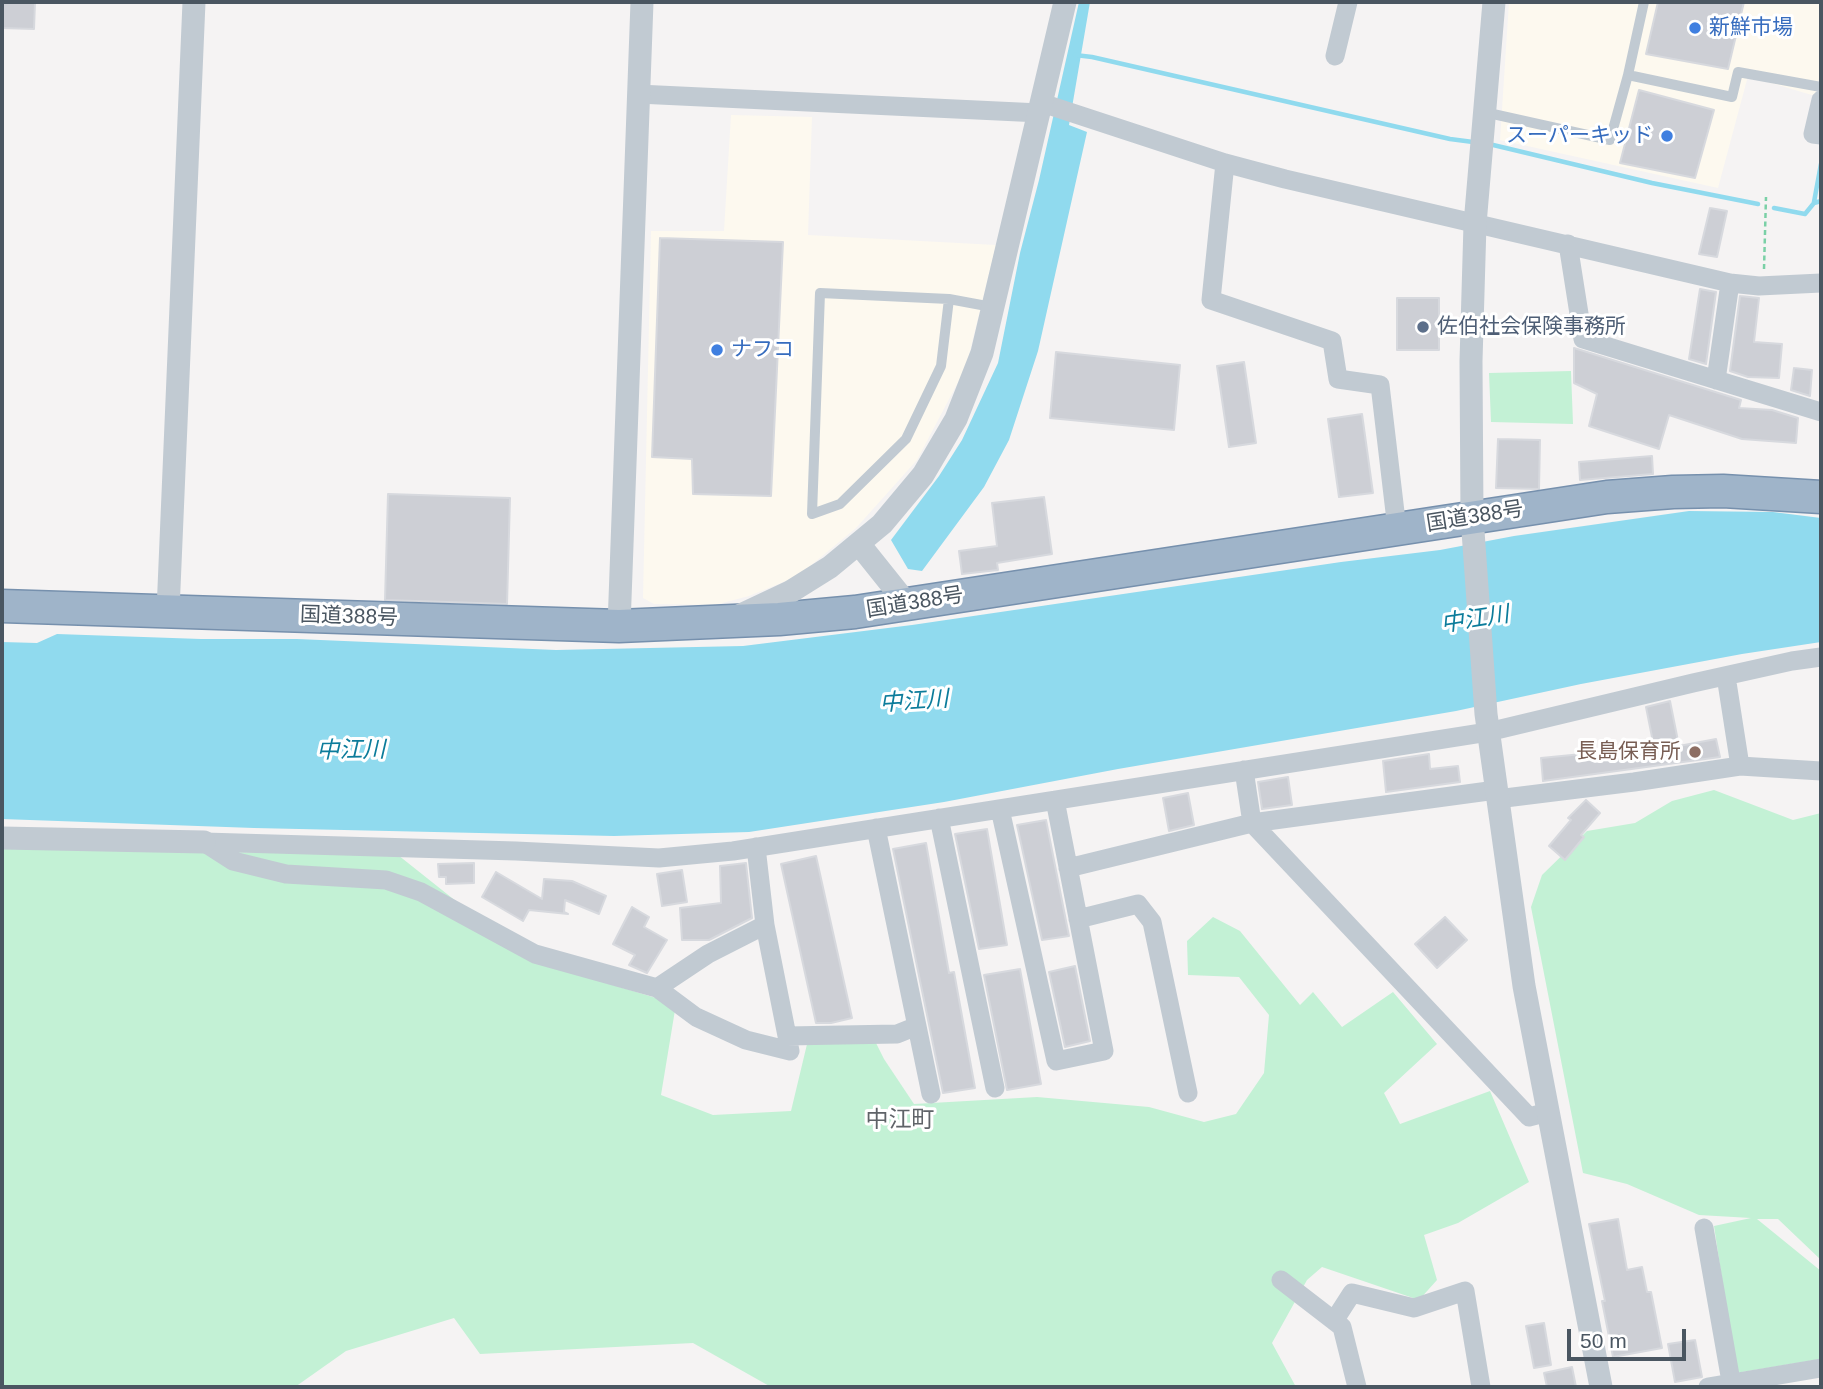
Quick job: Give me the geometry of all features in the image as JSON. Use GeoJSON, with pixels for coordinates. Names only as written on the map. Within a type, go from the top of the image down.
{"type":"FeatureCollection","features":[{"type":"Feature","properties":{"kind":"highway","name":"国道388号"},"geometry":{"type":"LineString","coordinates":[[2,606],[619,626],[724,622],[831,614],[907,604],[1397,529],[1472,524],[1607,497],[1723,491],[1821,497]]}},
{"type":"Feature","properties":{"kind":"street"},"geometry":{"type":"LineString","coordinates":[[168,611],[194,2]]}},
{"type":"Feature","properties":{"kind":"street"},"geometry":{"type":"LineString","coordinates":[[619,626],[642,2]]}},
{"type":"Feature","properties":{"kind":"street"},"geometry":{"type":"LineString","coordinates":[[724,622],[790,592],[830,567],[859,544],[895,510],[923,475],[956,419],[976,372],[1046,108],[1065,2]]}},
{"type":"Feature","properties":{"kind":"street"},"geometry":{"type":"LineString","coordinates":[[1335,56],[1348,2]]}},
{"type":"Feature","properties":{"kind":"street"},"geometry":{"type":"LineString","coordinates":[[1494,2],[1475,223],[1471,361],[1472,524],[1487,723],[1524,986],[1601,1387]]}},
{"type":"Feature","properties":{"kind":"street"},"geometry":{"type":"LineString","coordinates":[[638,94],[1046,108],[1075,114],[1226,163],[1730,283],[1764,286],[1821,284]]}},
{"type":"Feature","properties":{"kind":"street"},"geometry":{"type":"LineString","coordinates":[[1819,135],[1813,134],[1821,100]]}},
{"type":"Feature","properties":{"kind":"street"},"geometry":{"type":"LineString","coordinates":[[1226,163],[1211,300],[1332,341],[1338,379],[1380,385],[1397,529]]}},
{"type":"Feature","properties":{"kind":"street"},"geometry":{"type":"LineString","coordinates":[[1569,244],[1583,339],[1821,412]]}},
{"type":"Feature","properties":{"kind":"street"},"geometry":{"type":"LineString","coordinates":[[1716,380],[1730,283]]}},
{"type":"Feature","properties":{"kind":"street"},"geometry":{"type":"LineString","coordinates":[[859,544],[907,604]]}},
{"type":"Feature","properties":{"kind":"street"},"geometry":{"type":"LineString","coordinates":[[2,838],[516,851],[659,858],[756,847],[1244,770],[1821,657]]}},
{"type":"Feature","properties":{"kind":"street"},"geometry":{"type":"LineString","coordinates":[[1726,676],[1740,766]]}},
{"type":"Feature","properties":{"kind":"street"},"geometry":{"type":"LineString","coordinates":[[1068,868],[1252,823],[1634,782],[1740,766],[1821,771]]}},
{"type":"Feature","properties":{"kind":"street"},"geometry":{"type":"LineString","coordinates":[[1244,770],[1252,823],[1529,1117],[1548,1112]]}},
{"type":"Feature","properties":{"kind":"street"},"geometry":{"type":"LineString","coordinates":[[1000,809],[1056,1061],[1104,1051],[1055,800]]}},
{"type":"Feature","properties":{"kind":"street"},"geometry":{"type":"LineString","coordinates":[[939,818],[995,1088]]}},
{"type":"Feature","properties":{"kind":"street"},"geometry":{"type":"LineString","coordinates":[[876,828],[932,1094]]}},
{"type":"Feature","properties":{"kind":"street"},"geometry":{"type":"LineString","coordinates":[[204,842],[233,861],[286,874],[386,880],[421,892],[535,954],[657,988],[696,1017],[746,1040],[790,1051],[765,925],[756,847]]}},
{"type":"Feature","properties":{"kind":"street"},"geometry":{"type":"LineString","coordinates":[[1078,919],[1138,904],[1152,922],[1188,1093]]}},
{"type":"Feature","properties":{"kind":"street"},"geometry":{"type":"LineString","coordinates":[[657,988],[708,954],[765,925]]}},
{"type":"Feature","properties":{"kind":"street"},"geometry":{"type":"LineString","coordinates":[[787,1036],[897,1034],[917,1026]]}},
{"type":"Feature","properties":{"kind":"street"},"geometry":{"type":"LineString","coordinates":[[1704,1228],[1732,1385]]}},
{"type":"Feature","properties":{"kind":"street"},"geometry":{"type":"LineString","coordinates":[[1281,1280],[1342,1327],[1357,1387]]}},
{"type":"Feature","properties":{"kind":"street"},"geometry":{"type":"LineString","coordinates":[[1334,1321],[1352,1293],[1414,1308],[1465,1291],[1481,1387]]}},
{"type":"Feature","properties":{"kind":"street"},"geometry":{"type":"LineString","coordinates":[[1708,1387],[1821,1368]]}},
{"type":"Feature","properties":{"kind":"lane"},"geometry":{"type":"LineString","coordinates":[[1481,132],[1609,140],[1628,75],[1644,2]]}},
{"type":"Feature","properties":{"kind":"lane"},"geometry":{"type":"LineString","coordinates":[[1628,75],[1732,97],[1738,72],[1821,87]]}},
{"type":"Feature","properties":{"kind":"lane"},"geometry":{"type":"LineString","coordinates":[[949,299],[941,366],[906,439],[840,504],[812,514],[821,293],[949,299],[992,307]]}},
{"type":"Feature","properties":{"kind":"path"},"geometry":{"type":"LineString","coordinates":[[1764,286],[1766,197]]}},
{"type":"Feature","properties":{"kind":"shaded area"},"geometry":{"type":"Polygon","coordinates":[[[1509,2],[1821,2],[1821,69],[1815,96],[1748,76],[1718,188],[1500,140],[1509,2]]]}},
{"type":"Feature","properties":{"kind":"shaded area"},"geometry":{"type":"Polygon","coordinates":[[[731,115],[812,117],[808,235],[996,245],[966,367],[917,460],[856,528],[798,576],[749,596],[715,605],[654,604],[643,598],[651,231],[724,231],[731,115]]]}},
{"type":"Feature","properties":{"kind":"green space"},"geometry":{"type":"Polygon","coordinates":[[[1571,371],[1573,424],[1491,422],[1489,373],[1571,371]]]}},
{"type":"Feature","properties":{"kind":"green space"},"geometry":{"type":"Polygon","coordinates":[[[1714,790],[1793,820],[1821,813],[1821,1260],[1778,1219],[1757,1219],[1821,1271],[1821,1359],[1736,1373],[1714,1226],[1751,1218],[1699,1215],[1627,1184],[1583,1173],[1531,907],[1542,875],[1587,831],[1635,823],[1672,801],[1714,790]]]}},
{"type":"Feature","properties":{"kind":"green space"},"geometry":{"type":"Polygon","coordinates":[[[2,848],[398,855],[530,960],[676,1004],[661,1095],[713,1115],[791,1111],[808,1040],[873,1037],[884,1059],[914,1104],[1037,1097],[1149,1107],[1204,1122],[1236,1114],[1264,1073],[1269,1015],[1239,977],[1188,975],[1187,941],[1213,917],[1240,931],[1300,1005],[1313,992],[1342,1027],[1393,992],[1437,1044],[1384,1093],[1400,1124],[1490,1091],[1529,1182],[1458,1223],[1424,1235],[1437,1280],[1419,1300],[1322,1267],[1307,1280],[1272,1343],[1296,1387],[771,1387],[693,1343],[480,1354],[454,1318],[346,1351],[295,1387],[2,1387],[2,848]]]}},
{"type":"Feature","properties":{"kind":"water"},"geometry":{"type":"Polygon","coordinates":[[[1079,2],[1090,2],[1069,125],[1087,132],[1038,351],[1009,440],[984,487],[922,571],[908,569],[891,540],[962,440],[998,363],[1020,253],[1079,2]]]}},
{"type":"Feature","properties":{"kind":"water","name":"中江川"},"geometry":{"type":"Polygon","coordinates":[[[1689,511],[1773,512],[1821,518],[1821,642],[1742,654],[1456,711],[944,802],[749,832],[614,836],[2,819],[2,642],[37,643],[57,634],[297,639],[556,650],[743,646],[912,625],[1440,550],[1514,536],[1689,511]]]}},
{"type":"Feature","properties":{"kind":"building"},"geometry":{"type":"Polygon","coordinates":[[[2,2],[35,2],[34,29],[2,28],[2,2]]]}},
{"type":"Feature","properties":{"kind":"building","name":"新鮮市場"},"geometry":{"type":"Polygon","coordinates":[[[1658,2],[1744,2],[1728,69],[1646,54],[1658,2]]]}},
{"type":"Feature","properties":{"kind":"building","name":"スーパーキッド"},"geometry":{"type":"Polygon","coordinates":[[[1639,90],[1714,110],[1695,178],[1620,163],[1639,90]]]}},
{"type":"Feature","properties":{"kind":"building"},"geometry":{"type":"Polygon","coordinates":[[[1710,208],[1727,211],[1717,257],[1699,254],[1710,208]]]}},
{"type":"Feature","properties":{"kind":"building","name":"ナフコ"},"geometry":{"type":"Polygon","coordinates":[[[660,238],[783,242],[771,496],[693,494],[692,459],[652,457],[660,238]]]}},
{"type":"Feature","properties":{"kind":"building"},"geometry":{"type":"Polygon","coordinates":[[[1700,289],[1716,292],[1706,364],[1689,359],[1700,289]]]}},
{"type":"Feature","properties":{"kind":"building"},"geometry":{"type":"Polygon","coordinates":[[[1740,296],[1759,298],[1754,342],[1782,344],[1779,378],[1748,377],[1730,371],[1740,296]]]}},
{"type":"Feature","properties":{"kind":"building"},"geometry":{"type":"Polygon","coordinates":[[[1397,298],[1439,298],[1439,350],[1397,350],[1397,298]]]}},
{"type":"Feature","properties":{"kind":"building"},"geometry":{"type":"Polygon","coordinates":[[[1574,348],[1741,400],[1739,408],[1772,410],[1798,418],[1796,443],[1742,439],[1669,415],[1659,449],[1589,426],[1597,394],[1574,383],[1574,348]]]}},
{"type":"Feature","properties":{"kind":"building"},"geometry":{"type":"Polygon","coordinates":[[[1056,352],[1180,365],[1174,430],[1050,418],[1056,352]]]}},
{"type":"Feature","properties":{"kind":"building"},"geometry":{"type":"Polygon","coordinates":[[[1244,362],[1256,443],[1229,447],[1217,366],[1244,362]]]}},
{"type":"Feature","properties":{"kind":"building"},"geometry":{"type":"Polygon","coordinates":[[[1794,368],[1812,370],[1810,396],[1791,390],[1794,368]]]}},
{"type":"Feature","properties":{"kind":"building"},"geometry":{"type":"Polygon","coordinates":[[[1362,414],[1373,493],[1339,497],[1328,419],[1362,414]]]}},
{"type":"Feature","properties":{"kind":"building"},"geometry":{"type":"Polygon","coordinates":[[[1498,439],[1540,440],[1539,489],[1496,488],[1498,439]]]}},
{"type":"Feature","properties":{"kind":"building"},"geometry":{"type":"Polygon","coordinates":[[[1652,456],[1653,474],[1580,480],[1579,462],[1652,456]]]}},
{"type":"Feature","properties":{"kind":"building"},"geometry":{"type":"Polygon","coordinates":[[[388,494],[510,498],[507,604],[385,600],[388,494]]]}},
{"type":"Feature","properties":{"kind":"building"},"geometry":{"type":"Polygon","coordinates":[[[1044,497],[1052,554],[997,563],[998,570],[962,574],[959,551],[997,546],[992,503],[1044,497]]]}},
{"type":"Feature","properties":{"kind":"building"},"geometry":{"type":"Polygon","coordinates":[[[1670,701],[1679,746],[1716,739],[1720,757],[1543,781],[1541,758],[1654,747],[1646,707],[1670,701]]]}},
{"type":"Feature","properties":{"kind":"building"},"geometry":{"type":"Polygon","coordinates":[[[1429,754],[1430,769],[1458,766],[1460,782],[1386,792],[1383,761],[1429,754]]]}},
{"type":"Feature","properties":{"kind":"building"},"geometry":{"type":"Polygon","coordinates":[[[1288,777],[1292,805],[1262,809],[1258,782],[1288,777]]]}},
{"type":"Feature","properties":{"kind":"building"},"geometry":{"type":"Polygon","coordinates":[[[1188,793],[1194,825],[1169,831],[1163,798],[1188,793]]]}},
{"type":"Feature","properties":{"kind":"building"},"geometry":{"type":"Polygon","coordinates":[[[1586,800],[1600,813],[1565,860],[1549,846],[1571,820],[1568,818],[1586,800]]]}},
{"type":"Feature","properties":{"kind":"building"},"geometry":{"type":"Polygon","coordinates":[[[1046,820],[1069,936],[1042,940],[1017,825],[1046,820]]]}},
{"type":"Feature","properties":{"kind":"building"},"geometry":{"type":"Polygon","coordinates":[[[987,829],[1007,945],[979,949],[955,834],[987,829]]]}},
{"type":"Feature","properties":{"kind":"building"},"geometry":{"type":"Polygon","coordinates":[[[926,843],[949,973],[954,972],[975,1088],[943,1093],[893,849],[926,843]]]}},
{"type":"Feature","properties":{"kind":"building"},"geometry":{"type":"Polygon","coordinates":[[[816,856],[852,1018],[831,1023],[816,1023],[781,864],[816,856]]]}},
{"type":"Feature","properties":{"kind":"building"},"geometry":{"type":"Polygon","coordinates":[[[474,863],[474,883],[446,884],[446,877],[439,877],[438,864],[474,863]]]}},
{"type":"Feature","properties":{"kind":"building"},"geometry":{"type":"Polygon","coordinates":[[[746,863],[752,918],[709,940],[682,940],[680,908],[721,903],[720,866],[746,863]]]}},
{"type":"Feature","properties":{"kind":"building"},"geometry":{"type":"Polygon","coordinates":[[[682,870],[687,902],[662,906],[657,874],[682,870]]]}},
{"type":"Feature","properties":{"kind":"building"},"geometry":{"type":"Polygon","coordinates":[[[496,872],[542,899],[544,879],[572,881],[606,896],[599,914],[565,900],[564,912],[568,914],[529,910],[523,921],[482,897],[496,872]]]}},
{"type":"Feature","properties":{"kind":"building"},"geometry":{"type":"Polygon","coordinates":[[[632,907],[649,917],[644,927],[667,940],[647,973],[629,965],[635,955],[613,944],[632,907]]]}},
{"type":"Feature","properties":{"kind":"building"},"geometry":{"type":"Polygon","coordinates":[[[1445,917],[1467,940],[1437,968],[1415,944],[1445,917]]]}},
{"type":"Feature","properties":{"kind":"building"},"geometry":{"type":"Polygon","coordinates":[[[1075,966],[1090,1041],[1065,1047],[1049,972],[1075,966]]]}},
{"type":"Feature","properties":{"kind":"building"},"geometry":{"type":"Polygon","coordinates":[[[1020,969],[1041,1084],[1007,1090],[984,975],[1020,969]]]}},
{"type":"Feature","properties":{"kind":"building"},"geometry":{"type":"Polygon","coordinates":[[[1618,1219],[1627,1270],[1642,1267],[1647,1292],[1651,1292],[1662,1348],[1613,1357],[1589,1224],[1618,1219]]]}},
{"type":"Feature","properties":{"kind":"building"},"geometry":{"type":"Polygon","coordinates":[[[1544,1323],[1551,1365],[1534,1368],[1526,1326],[1544,1323]]]}},
{"type":"Feature","properties":{"kind":"building"},"geometry":{"type":"Polygon","coordinates":[[[1695,1340],[1702,1377],[1675,1382],[1668,1344],[1695,1340]]]}},
{"type":"Feature","properties":{"kind":"building"},"geometry":{"type":"Polygon","coordinates":[[[1572,1367],[1576,1387],[1547,1387],[1544,1373],[1572,1367]]]}},
{"type":"Feature","properties":{"kind":"waterway"},"geometry":{"type":"LineString","coordinates":[[1075,55],[1473,142]]}},
{"type":"Feature","properties":{"kind":"waterway"},"geometry":{"type":"LineString","coordinates":[[1489,144],[1652,183],[1758,204]]}},
{"type":"Feature","properties":{"kind":"waterway"},"geometry":{"type":"LineString","coordinates":[[1814,202],[1821,164]]}},
{"type":"Feature","properties":{"kind":"waterway"},"geometry":{"type":"LineString","coordinates":[[1774,208],[1805,214],[1814,203],[1821,201]]}},
{"type":"Feature","properties":{"kind":"place","name":"新鮮市場"},"geometry":{"type":"Point","coordinates":[1695,28]}},
{"type":"Feature","properties":{"kind":"place","name":"スーパーキッド"},"geometry":{"type":"Point","coordinates":[1667,136]}},
{"type":"Feature","properties":{"kind":"place","name":"佐伯社会保険事務所"},"geometry":{"type":"Point","coordinates":[1423,327]}},
{"type":"Feature","properties":{"kind":"place","name":"ナフコ"},"geometry":{"type":"Point","coordinates":[717,350]}},
{"type":"Feature","properties":{"kind":"place","name":"長島保育所"},"geometry":{"type":"Point","coordinates":[1695,752]}},
{"type":"Feature","properties":{"kind":"district","name":"中江町"},"geometry":{"type":"Point","coordinates":[900,1121]}}]}
